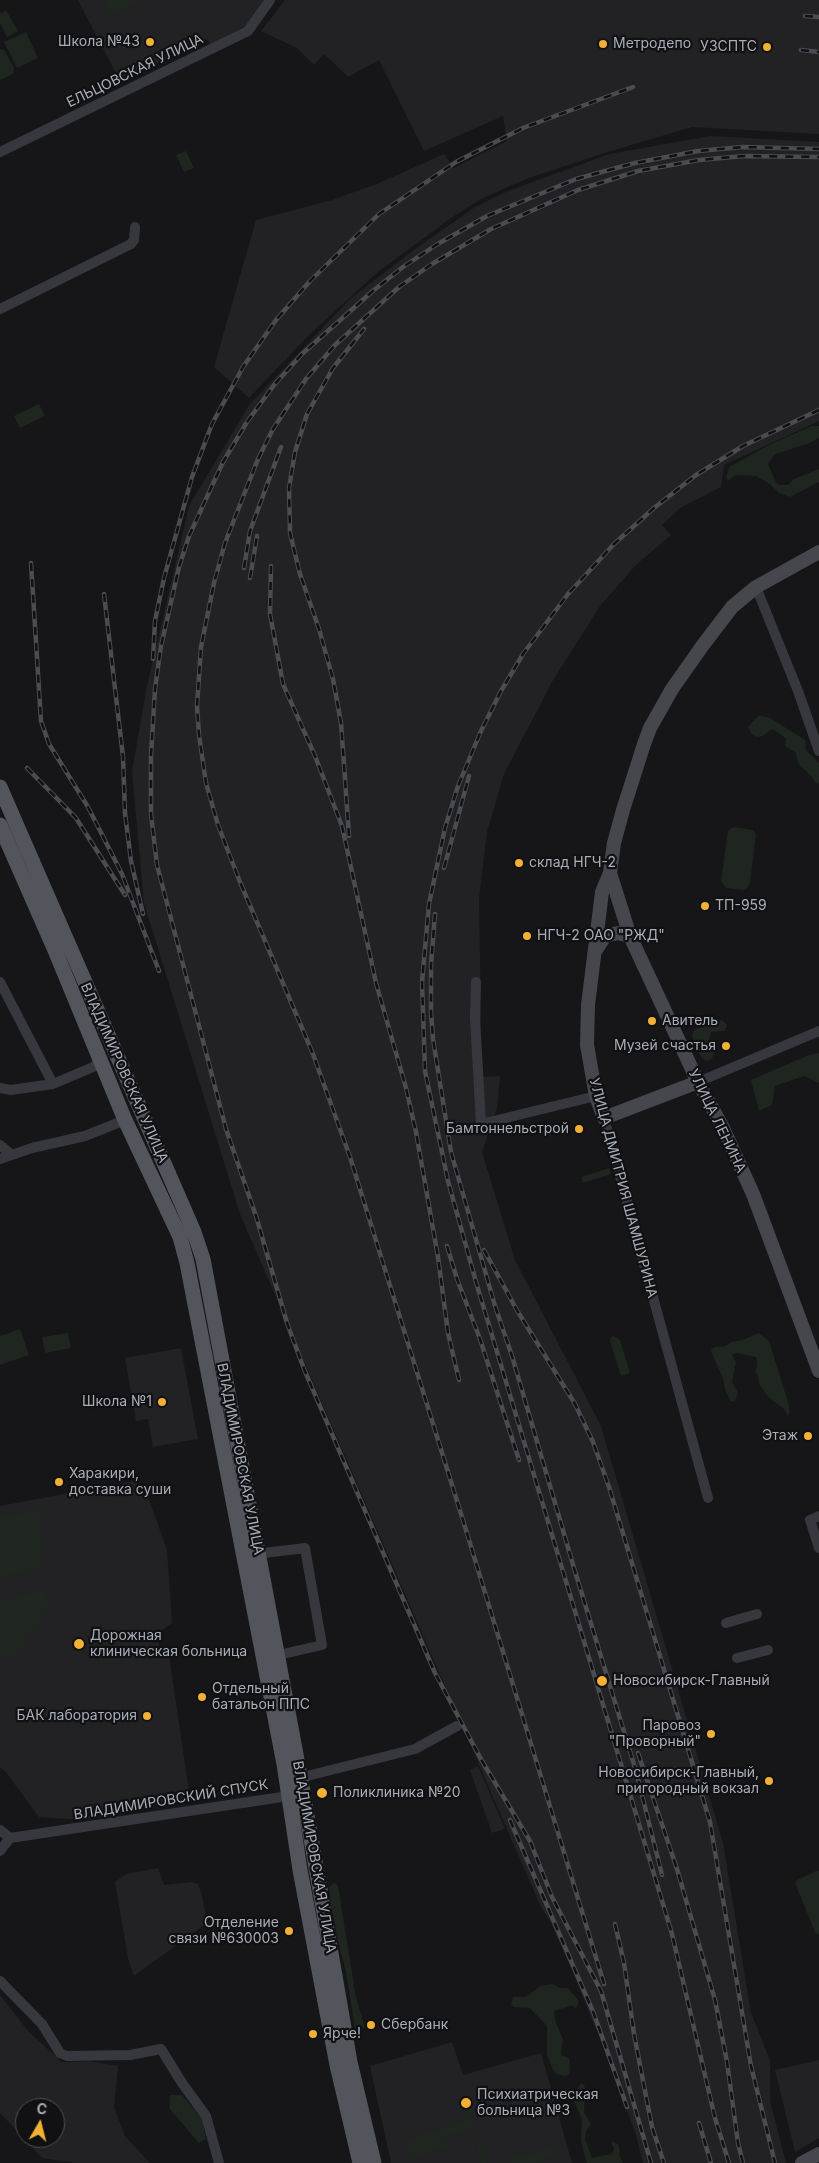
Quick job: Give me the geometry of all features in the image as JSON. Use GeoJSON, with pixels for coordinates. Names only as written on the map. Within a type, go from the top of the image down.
{"type":"FeatureCollection","features":[{"type":"Feature","properties":{"kind":"main road","name":"ВЛАДИМИРОВСКАЯ УЛИЦА"},"geometry":{"type":"LineString","coordinates":[[0,787],[194,1232],[203,1259],[301,1781],[350,2062],[374,2163]]}},
{"type":"Feature","properties":{"kind":"main road","name":"ВЛАДИМИРОВСКАЯ УЛИЦА"},"geometry":{"type":"LineString","coordinates":[[0,825],[125,1120],[177,1229],[188,1263],[288,1792],[300,1870],[337,2065],[360,2163]]}},
{"type":"Feature","properties":{"kind":"street","name":"ЕЛЬЦОВСКАЯ УЛИЦА"},"geometry":{"type":"LineString","coordinates":[[0,152],[248,32],[270,0]]}},
{"type":"Feature","properties":{"kind":"street"},"geometry":{"type":"LineString","coordinates":[[0,309],[131,244],[134,240],[135,227]]}},
{"type":"Feature","properties":{"kind":"street"},"geometry":{"type":"LineString","coordinates":[[610,873],[614,843],[623,810],[650,728],[672,689],[732,607],[756,587],[819,552]]}},
{"type":"Feature","properties":{"kind":"street"},"geometry":{"type":"LineString","coordinates":[[756,587],[798,691],[819,751]]}},
{"type":"Feature","properties":{"kind":"street","name":"УЛИЦА ЛЕНИНА"},"geometry":{"type":"LineString","coordinates":[[610,873],[630,936],[753,1194],[819,1371]]}},
{"type":"Feature","properties":{"kind":"street","name":"УЛИЦА ДМИТРИЯ ШАМШУРИНА"},"geometry":{"type":"LineString","coordinates":[[610,873],[602,892],[588,1004],[587,1045],[596,1096],[604,1118],[708,1498]]}},
{"type":"Feature","properties":{"kind":"street"},"geometry":{"type":"LineString","coordinates":[[596,950],[606,936],[618,933],[630,936]]}},
{"type":"Feature","properties":{"kind":"street"},"geometry":{"type":"LineString","coordinates":[[0,982],[53,1084]]}},
{"type":"Feature","properties":{"kind":"street"},"geometry":{"type":"LineString","coordinates":[[476,982],[476,1027],[481,1124],[534,1109],[596,1096]]}},
{"type":"Feature","properties":{"kind":"street"},"geometry":{"type":"LineString","coordinates":[[604,1118],[819,1032]]}},
{"type":"Feature","properties":{"kind":"street"},"geometry":{"type":"LineString","coordinates":[[0,1088],[11,1090],[53,1084],[93,1067],[101,1060]]}},
{"type":"Feature","properties":{"kind":"street"},"geometry":{"type":"LineString","coordinates":[[0,1159],[10,1154],[85,1136],[125,1120]]}},
{"type":"Feature","properties":{"kind":"street"},"geometry":{"type":"LineString","coordinates":[[0,1144],[10,1154]]}},
{"type":"Feature","properties":{"kind":"street"},"geometry":{"type":"LineString","coordinates":[[819,1516],[810,1520],[819,1548]]}},
{"type":"Feature","properties":{"kind":"street"},"geometry":{"type":"LineString","coordinates":[[264,1554],[305,1548],[322,1645],[284,1654]]}},
{"type":"Feature","properties":{"kind":"street"},"geometry":{"type":"LineString","coordinates":[[726,1623],[757,1614]]}},
{"type":"Feature","properties":{"kind":"street"},"geometry":{"type":"LineString","coordinates":[[737,1658],[768,1650]]}},
{"type":"Feature","properties":{"kind":"street","name":"ВЛАДИМИРОВСКИЙ СПУСК"},"geometry":{"type":"LineString","coordinates":[[10,1838],[282,1797],[307,1776],[415,1749],[457,1726]]}},
{"type":"Feature","properties":{"kind":"street"},"geometry":{"type":"LineString","coordinates":[[0,1830],[10,1838],[0,1851]]}},
{"type":"Feature","properties":{"kind":"street"},"geometry":{"type":"LineString","coordinates":[[0,1982],[42,2024],[60,2053],[67,2056],[130,2055],[161,2049],[182,2083],[206,2116],[219,2163]]}},
{"type":"Feature","properties":{"kind":"street"},"geometry":{"type":"LineString","coordinates":[[802,2163],[819,2154]]}},
{"type":"Feature","properties":{"kind":"shaded area","name":"Школа №43"},"geometry":{"type":"Polygon","coordinates":[[[78,0],[264,0],[249,24],[211,45],[207,39],[120,81],[78,0]]]}},
{"type":"Feature","properties":{"kind":"shaded area"},"geometry":{"type":"Polygon","coordinates":[[[103,0],[141,0],[111,16],[103,0]]]}},
{"type":"Feature","properties":{"kind":"shaded area"},"geometry":{"type":"Polygon","coordinates":[[[285,0],[819,0],[819,134],[692,127],[526,179],[481,199],[451,218],[379,271],[310,334],[249,398],[214,367],[256,220],[332,200],[379,183],[444,154],[454,168],[507,141],[503,116],[424,151],[379,60],[348,77],[324,54],[314,65],[297,48],[261,31],[285,0]]]}},
{"type":"Feature","properties":{"kind":"shaded area"},"geometry":{"type":"Polygon","coordinates":[[[6,10],[18,31],[7,37],[0,23],[0,14],[6,10]]]}},
{"type":"Feature","properties":{"kind":"shaded area"},"geometry":{"type":"Polygon","coordinates":[[[26,32],[38,58],[17,68],[4,42],[26,32]]]}},
{"type":"Feature","properties":{"kind":"shaded area"},"geometry":{"type":"Polygon","coordinates":[[[0,49],[4,50],[14,67],[13,74],[0,80],[0,49]]]}},
{"type":"Feature","properties":{"kind":"shaded area"},"geometry":{"type":"Polygon","coordinates":[[[711,136],[819,142],[819,421],[724,465],[721,487],[680,508],[662,525],[671,535],[636,565],[600,606],[552,682],[504,774],[487,832],[479,898],[481,1018],[479,1056],[481,1077],[500,1076],[497,1108],[482,1152],[515,1260],[601,1426],[723,1843],[751,2013],[770,2060],[770,2101],[786,2163],[643,2163],[635,2132],[571,1968],[551,1923],[540,1905],[240,1214],[144,903],[132,771],[147,686],[189,506],[249,405],[350,299],[415,249],[475,207],[508,191],[609,154],[711,136]]]}},
{"type":"Feature","properties":{"kind":"shaded area"},"geometry":{"type":"Polygon","coordinates":[[[186,151],[194,168],[184,172],[176,155],[186,151]]]}},
{"type":"Feature","properties":{"kind":"shaded area"},"geometry":{"type":"Polygon","coordinates":[[[39,404],[45,416],[20,428],[14,416],[39,404]]]}},
{"type":"Feature","properties":{"kind":"shaded area"},"geometry":{"type":"Polygon","coordinates":[[[812,426],[819,426],[819,438],[807,444],[775,454],[768,464],[776,483],[779,485],[788,485],[794,479],[819,469],[819,482],[790,497],[779,493],[770,484],[756,476],[736,475],[729,480],[726,479],[729,467],[773,443],[812,426]]]}},
{"type":"Feature","properties":{"kind":"shaded area"},"geometry":{"type":"Polygon","coordinates":[[[759,715],[770,718],[805,740],[806,750],[819,763],[819,782],[817,785],[798,763],[796,753],[785,746],[786,738],[772,729],[763,736],[756,737],[751,733],[748,727],[759,715]]]}},
{"type":"Feature","properties":{"kind":"shaded area"},"geometry":{"type":"Polygon","coordinates":[[[733,827],[753,830],[756,834],[750,883],[743,890],[726,888],[721,881],[728,831],[733,827]]]}},
{"type":"Feature","properties":{"kind":"shaded area"},"geometry":{"type":"Polygon","coordinates":[[[722,1020],[727,1025],[725,1031],[711,1032],[709,1040],[714,1052],[712,1059],[707,1061],[702,1058],[695,1045],[692,1036],[694,1030],[722,1020]]]}},
{"type":"Feature","properties":{"kind":"shaded area"},"geometry":{"type":"Polygon","coordinates":[[[819,1053],[819,1083],[804,1076],[775,1086],[772,1105],[759,1111],[751,1080],[809,1055],[819,1053]]]}},
{"type":"Feature","properties":{"kind":"shaded area"},"geometry":{"type":"Polygon","coordinates":[[[609,1168],[611,1174],[583,1183],[581,1177],[609,1168]]]}},
{"type":"Feature","properties":{"kind":"shaded area"},"geometry":{"type":"Polygon","coordinates":[[[20,1329],[29,1355],[0,1365],[0,1336],[20,1329]]]}},
{"type":"Feature","properties":{"kind":"shaded area"},"geometry":{"type":"Polygon","coordinates":[[[68,1333],[71,1348],[45,1353],[42,1337],[68,1333]]]}},
{"type":"Feature","properties":{"kind":"shaded area"},"geometry":{"type":"Polygon","coordinates":[[[759,1333],[769,1341],[788,1402],[790,1412],[788,1416],[784,1409],[768,1397],[759,1384],[756,1373],[756,1357],[736,1353],[732,1355],[736,1362],[732,1382],[738,1393],[735,1401],[731,1402],[713,1356],[711,1350],[714,1347],[726,1346],[731,1342],[759,1333]]]}},
{"type":"Feature","properties":{"kind":"shaded area"},"geometry":{"type":"Polygon","coordinates":[[[614,1336],[620,1340],[630,1373],[621,1376],[610,1341],[611,1337],[614,1336]]]}},
{"type":"Feature","properties":{"kind":"shaded area","name":"Школа №1"},"geometry":{"type":"Polygon","coordinates":[[[181,1348],[198,1439],[153,1447],[148,1419],[136,1421],[125,1358],[181,1348]]]}},
{"type":"Feature","properties":{"kind":"shaded area","name":"Дорожная клиническая больница"},"geometry":{"type":"Polygon","coordinates":[[[134,1481],[146,1491],[167,1550],[172,1623],[157,1634],[160,1653],[169,1655],[190,1799],[80,1820],[39,1817],[0,1767],[0,1506],[134,1481]]]}},
{"type":"Feature","properties":{"kind":"shaded area"},"geometry":{"type":"Polygon","coordinates":[[[40,1512],[43,1565],[0,1579],[0,1515],[40,1512]]]}},
{"type":"Feature","properties":{"kind":"shaded area"},"geometry":{"type":"Polygon","coordinates":[[[44,1589],[49,1606],[20,1649],[6,1659],[0,1653],[0,1601],[44,1589]]]}},
{"type":"Feature","properties":{"kind":"shaded area"},"geometry":{"type":"Polygon","coordinates":[[[478,1766],[505,1829],[492,1833],[470,1770],[478,1766]]]}},
{"type":"Feature","properties":{"kind":"shaded area"},"geometry":{"type":"Polygon","coordinates":[[[158,1868],[164,1885],[192,1882],[198,1884],[206,1917],[204,1925],[134,1976],[128,1958],[115,1882],[126,1874],[158,1868]]]}},
{"type":"Feature","properties":{"kind":"shaded area"},"geometry":{"type":"Polygon","coordinates":[[[819,1871],[819,1935],[815,1932],[795,1883],[797,1880],[819,1871]]]}},
{"type":"Feature","properties":{"kind":"shaded area"},"geometry":{"type":"Polygon","coordinates":[[[335,1882],[338,1886],[356,1998],[365,2027],[358,2031],[355,2028],[346,1972],[331,1904],[329,1887],[335,1882]]]}},
{"type":"Feature","properties":{"kind":"shaded area"},"geometry":{"type":"Polygon","coordinates":[[[552,1984],[560,1988],[568,1988],[579,2001],[576,2009],[574,2006],[570,2006],[554,2011],[556,2023],[563,2039],[561,2055],[569,2058],[570,2071],[569,2075],[565,2076],[557,2074],[553,2070],[547,2055],[547,2026],[530,2008],[514,2007],[511,2004],[513,1997],[526,1997],[540,1986],[552,1984]]]}},
{"type":"Feature","properties":{"kind":"shaded area"},"geometry":{"type":"Polygon","coordinates":[[[0,1995],[29,2032],[62,2062],[88,2061],[118,2066],[114,2107],[125,2136],[150,2163],[77,2163],[42,2158],[33,2148],[65,2148],[65,2098],[15,2098],[15,2129],[0,2113],[0,1995]]]}},
{"type":"Feature","properties":{"kind":"shaded area","name":"Психиатрическая больница №3"},"geometry":{"type":"Polygon","coordinates":[[[452,2042],[463,2075],[541,2053],[572,2163],[391,2163],[370,2066],[452,2042]]]}},
{"type":"Feature","properties":{"kind":"shaded area"},"geometry":{"type":"Polygon","coordinates":[[[819,2060],[819,2138],[795,2152],[775,2070],[819,2060]]]}},
{"type":"Feature","properties":{"kind":"shaded area"},"geometry":{"type":"Polygon","coordinates":[[[581,2083],[585,2089],[584,2113],[591,2124],[586,2131],[585,2139],[592,2158],[612,2154],[614,2149],[611,2141],[619,2145],[620,2157],[623,2163],[588,2163],[586,2161],[581,2140],[582,2119],[572,2097],[581,2083]]]}},
{"type":"Feature","properties":{"kind":"shaded area"},"geometry":{"type":"Polygon","coordinates":[[[170,2095],[182,2095],[202,2119],[206,2139],[199,2143],[169,2108],[170,2095]]]}},
{"type":"Feature","properties":{"kind":"shaded area"},"geometry":{"type":"Polygon","coordinates":[[[470,2104],[474,2116],[471,2128],[460,2134],[444,2135],[448,2146],[444,2148],[431,2149],[425,2155],[413,2158],[410,2155],[406,2144],[407,2140],[464,2122],[467,2119],[470,2104]]]}},
{"type":"Feature","properties":{"kind":"shaded area"},"geometry":{"type":"Polygon","coordinates":[[[474,2138],[483,2144],[487,2163],[481,2163],[477,2145],[472,2139],[474,2138]]]}},
{"type":"Feature","properties":{"kind":"shaded area"},"geometry":{"type":"Polygon","coordinates":[[[555,2148],[557,2152],[545,2156],[541,2159],[541,2163],[509,2163],[509,2160],[513,2158],[555,2148]]]}},
{"type":"Feature","properties":{"kind":"railway"},"geometry":{"type":"LineString","coordinates":[[805,16],[819,17]]}},
{"type":"Feature","properties":{"kind":"railway"},"geometry":{"type":"LineString","coordinates":[[801,50],[819,52]]}},
{"type":"Feature","properties":{"kind":"railway"},"geometry":{"type":"LineString","coordinates":[[153,659],[155,621],[164,578],[192,477],[212,424],[243,367],[276,320],[310,281],[379,214],[456,162],[523,128],[633,87]]}},
{"type":"Feature","properties":{"kind":"railway"},"geometry":{"type":"LineString","coordinates":[[651,2163],[601,1991],[552,1897],[530,1841],[482,1761],[435,1673],[304,1369],[287,1323],[256,1216],[226,1129],[157,865],[151,814],[151,755],[155,689],[161,646],[179,567],[189,536],[223,462],[247,422],[274,385],[302,354],[374,290],[403,267],[436,245],[487,216],[576,179],[635,163],[698,151],[743,147],[819,149]]}},
{"type":"Feature","properties":{"kind":"railway"},"geometry":{"type":"LineString","coordinates":[[604,1984],[350,1157],[313,1054],[240,882],[218,825],[206,783],[199,735],[197,706],[201,647],[214,583],[225,543],[258,459],[273,429],[306,379],[335,345],[399,287],[432,264],[491,229],[578,190],[638,171],[699,160],[744,156],[819,157]]}},
{"type":"Feature","properties":{"kind":"railway"},"geometry":{"type":"LineString","coordinates":[[349,836],[341,723],[333,679],[319,629],[300,574],[290,533],[289,488],[295,452],[307,414],[333,368],[364,329]]}},
{"type":"Feature","properties":{"kind":"railway"},"geometry":{"type":"LineString","coordinates":[[729,2163],[715,2118],[672,1934],[476,1282],[448,1181],[425,1071],[422,982],[429,904],[445,828],[458,786],[481,731],[501,691],[523,654],[568,594],[614,544],[654,508],[696,475],[743,446],[819,410]]}},
{"type":"Feature","properties":{"kind":"railway"},"geometry":{"type":"LineString","coordinates":[[244,568],[250,531],[281,447]]}},
{"type":"Feature","properties":{"kind":"railway"},"geometry":{"type":"LineString","coordinates":[[250,578],[257,536]]}},
{"type":"Feature","properties":{"kind":"railway"},"geometry":{"type":"LineString","coordinates":[[31,563],[41,721],[49,744],[88,807],[122,874],[159,971]]}},
{"type":"Feature","properties":{"kind":"railway"},"geometry":{"type":"LineString","coordinates":[[271,566],[270,614],[283,684],[315,756],[342,826],[376,983],[406,1088],[416,1132],[438,1257],[448,1333],[459,1380]]}},
{"type":"Feature","properties":{"kind":"railway"},"geometry":{"type":"LineString","coordinates":[[104,594],[123,757],[125,813],[131,861],[143,914]]}},
{"type":"Feature","properties":{"kind":"railway"},"geometry":{"type":"LineString","coordinates":[[27,768],[76,818],[125,895]]}},
{"type":"Feature","properties":{"kind":"railway"},"geometry":{"type":"LineString","coordinates":[[444,868],[469,776]]}},
{"type":"Feature","properties":{"kind":"railway"},"geometry":{"type":"LineString","coordinates":[[435,914],[431,965],[431,1013],[433,1039],[451,1152],[495,1306],[512,1356],[636,1771],[662,1875]]}},
{"type":"Feature","properties":{"kind":"railway"},"geometry":{"type":"LineString","coordinates":[[447,1246],[457,1279],[480,1339],[519,1460]]}},
{"type":"Feature","properties":{"kind":"railway"},"geometry":{"type":"LineString","coordinates":[[484,1250],[518,1312],[575,1404],[593,1442],[609,1487],[710,1822],[751,2066],[775,2163]]}},
{"type":"Feature","properties":{"kind":"railway"},"geometry":{"type":"LineString","coordinates":[[638,1753],[677,1869],[715,2000],[727,2062],[738,2143],[743,2163]]}},
{"type":"Feature","properties":{"kind":"railway"},"geometry":{"type":"LineString","coordinates":[[510,1820],[594,2014],[627,2107]]}},
{"type":"Feature","properties":{"kind":"railway"},"geometry":{"type":"LineString","coordinates":[[615,1924],[624,1963],[634,2034],[652,2127],[664,2163]]}},
{"type":"Feature","properties":{"kind":"railway"},"geometry":{"type":"LineString","coordinates":[[699,2123],[711,2163]]}},
{"type":"Feature","properties":{"kind":"place","name":"Школа №43"},"geometry":{"type":"Point","coordinates":[150,42]}},
{"type":"Feature","properties":{"kind":"place","name":"Метродепо"},"geometry":{"type":"Point","coordinates":[603,44]}},
{"type":"Feature","properties":{"kind":"place","name":"УЗСПТС"},"geometry":{"type":"Point","coordinates":[767,47]}},
{"type":"Feature","properties":{"kind":"place","name":"склад НГЧ-2"},"geometry":{"type":"Point","coordinates":[519,863]}},
{"type":"Feature","properties":{"kind":"place","name":"ТП-959"},"geometry":{"type":"Point","coordinates":[705,906]}},
{"type":"Feature","properties":{"kind":"place","name":"НГЧ-2 ОАО \"РЖД\""},"geometry":{"type":"Point","coordinates":[527,936]}},
{"type":"Feature","properties":{"kind":"place","name":"Авитель"},"geometry":{"type":"Point","coordinates":[652,1021]}},
{"type":"Feature","properties":{"kind":"place","name":"Музей счастья"},"geometry":{"type":"Point","coordinates":[726,1046]}},
{"type":"Feature","properties":{"kind":"place","name":"Бамтоннельстрой"},"geometry":{"type":"Point","coordinates":[579,1129]}},
{"type":"Feature","properties":{"kind":"place","name":"Школа №1"},"geometry":{"type":"Point","coordinates":[162,1402]}},
{"type":"Feature","properties":{"kind":"place","name":"Этаж"},"geometry":{"type":"Point","coordinates":[808,1436]}},
{"type":"Feature","properties":{"kind":"place","name":"Харакири, доставка суши"},"geometry":{"type":"Point","coordinates":[59,1482]}},
{"type":"Feature","properties":{"kind":"place","name":"Дорожная клиническая больница"},"geometry":{"type":"Point","coordinates":[79,1644]}},
{"type":"Feature","properties":{"kind":"place","name":"Новосибирск-Главный"},"geometry":{"type":"Point","coordinates":[602,1681]}},
{"type":"Feature","properties":{"kind":"place","name":"Отдельный батальон ППС"},"geometry":{"type":"Point","coordinates":[202,1697]}},
{"type":"Feature","properties":{"kind":"place","name":"БАК лаборатория"},"geometry":{"type":"Point","coordinates":[147,1716]}},
{"type":"Feature","properties":{"kind":"place","name":"Паровоз \"Проворный\""},"geometry":{"type":"Point","coordinates":[711,1734]}},
{"type":"Feature","properties":{"kind":"place","name":"Новосибирск-Главный, пригородный вокзал"},"geometry":{"type":"Point","coordinates":[769,1781]}},
{"type":"Feature","properties":{"kind":"place","name":"Поликлиника №20"},"geometry":{"type":"Point","coordinates":[322,1793]}},
{"type":"Feature","properties":{"kind":"place","name":"Отделение связи №630003"},"geometry":{"type":"Point","coordinates":[289,1931]}},
{"type":"Feature","properties":{"kind":"place","name":"Сбербанк"},"geometry":{"type":"Point","coordinates":[371,2025]}},
{"type":"Feature","properties":{"kind":"place","name":"Ярче!"},"geometry":{"type":"Point","coordinates":[313,2034]}},
{"type":"Feature","properties":{"kind":"place","name":"Психиатрическая больница №3"},"geometry":{"type":"Point","coordinates":[466,2103]}}]}
